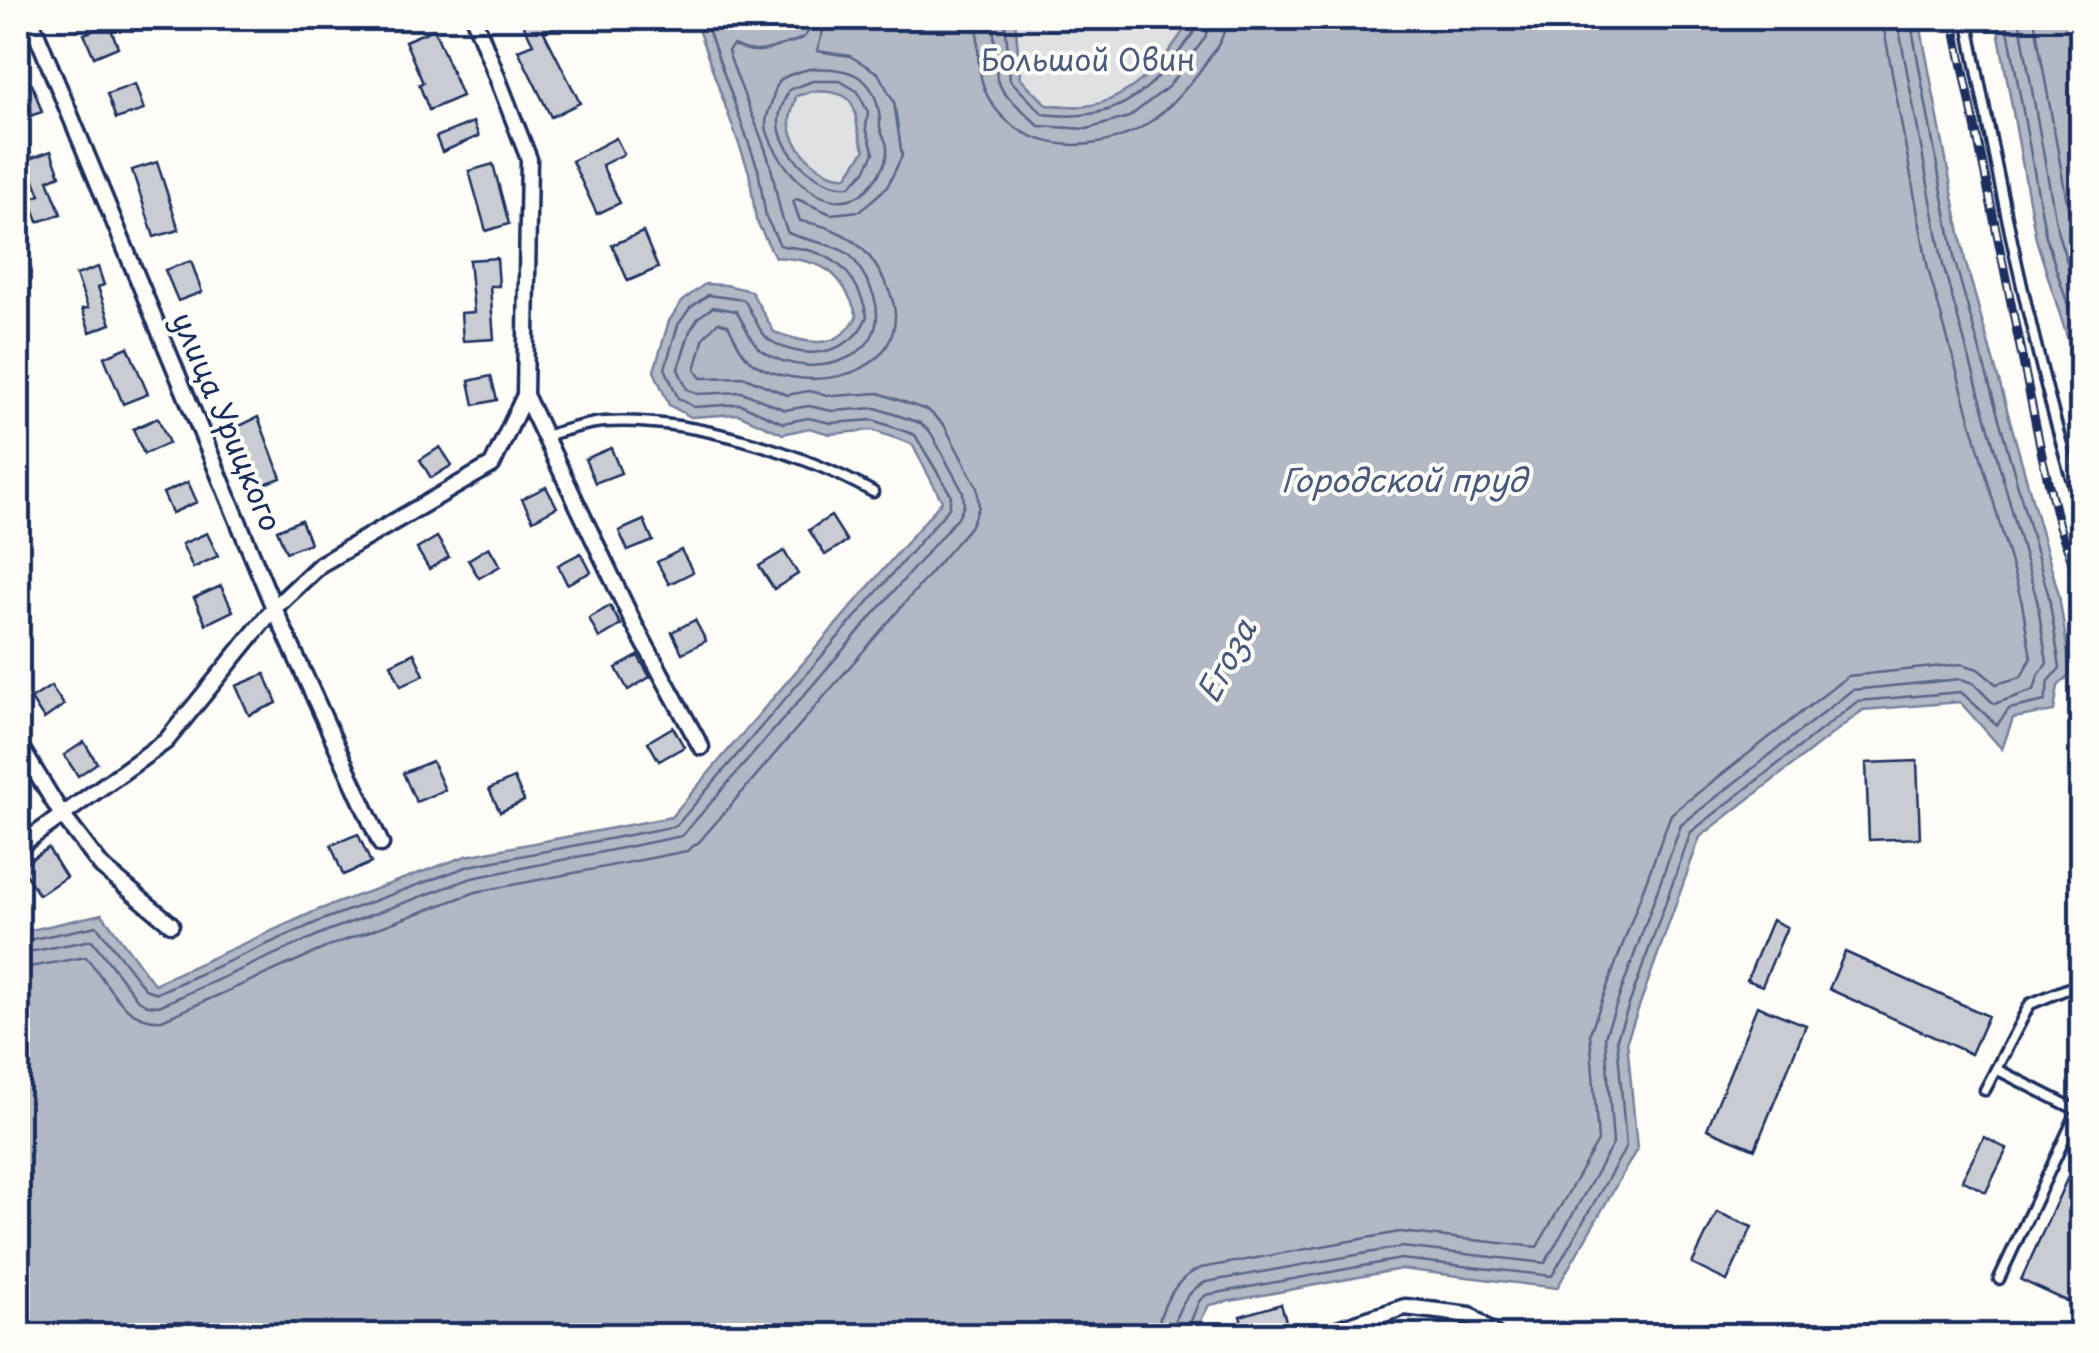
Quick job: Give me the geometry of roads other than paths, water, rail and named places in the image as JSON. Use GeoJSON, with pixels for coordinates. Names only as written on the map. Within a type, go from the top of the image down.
{"type":"FeatureCollection","features":[{"type":"Feature","properties":{"kind":"street","name":"улица Урицкого"},"geometry":{"type":"LineString","coordinates":[[30,18],[274,608],[381,844]]}},
{"type":"Feature","properties":{"kind":"street"},"geometry":{"type":"LineString","coordinates":[[18,846],[166,741],[274,608],[321,564],[492,464],[525,395],[529,159],[474,18]]}},
{"type":"Feature","properties":{"kind":"street"},"geometry":{"type":"LineString","coordinates":[[525,395],[634,624],[701,746]]}},
{"type":"Feature","properties":{"kind":"street"},"geometry":{"type":"LineString","coordinates":[[18,743],[62,815],[102,867],[172,924]]}},
{"type":"Feature","properties":{"kind":"street"},"geometry":{"type":"LineString","coordinates":[[1316,1336],[1406,1308],[1470,1315],[1498,1336]]}},
{"type":"Feature","properties":{"kind":"lane"},"geometry":{"type":"LineString","coordinates":[[1966,18],[2010,238],[2059,440],[2082,514]]}},
{"type":"Feature","properties":{"kind":"lane"},"geometry":{"type":"LineString","coordinates":[[544,436],[604,422],[672,426],[728,436],[793,456],[832,470],[873,492]]}},
{"type":"Feature","properties":{"kind":"lane"},"geometry":{"type":"LineString","coordinates":[[1985,1090],[2030,1004],[2069,988],[2082,987]]}},
{"type":"Feature","properties":{"kind":"lane"},"geometry":{"type":"LineString","coordinates":[[1996,1069],[2080,1111],[1999,1278]]}},
{"type":"Feature","properties":{"kind":"water","name":"Городской пруд"},"geometry":{"type":"Polygon","coordinates":[[[694,18],[734,18],[755,31],[766,29],[772,18],[788,23],[792,18],[1015,18],[1020,78],[1047,105],[1077,107],[1103,102],[1134,86],[1161,61],[1191,18],[1919,18],[1965,260],[2059,595],[2071,673],[2058,686],[2054,711],[2013,718],[2002,749],[1960,702],[1863,710],[1700,837],[1627,1040],[1637,1149],[1557,1288],[1401,1269],[1209,1305],[1193,1336],[18,1335],[18,933],[102,914],[154,984],[318,910],[466,856],[671,817],[942,501],[912,444],[872,430],[830,434],[809,428],[783,434],[738,414],[691,417],[669,405],[654,371],[669,321],[682,301],[705,284],[751,291],[774,332],[798,340],[831,340],[849,328],[857,316],[844,288],[828,270],[806,261],[775,257],[756,220],[749,172],[694,18]],[[813,91],[796,96],[791,129],[800,149],[817,166],[847,176],[865,150],[850,100],[831,92],[813,91]]]}},
{"type":"Feature","properties":{"kind":"water"},"geometry":{"type":"Polygon","coordinates":[[[1996,18],[2081,18],[2081,381],[2036,239],[1996,18]]]}},
{"type":"Feature","properties":{"kind":"railway"},"geometry":{"type":"LineString","coordinates":[[1953,18],[2043,460],[2059,526],[2082,590]]}},
{"type":"Feature","properties":{"kind":"park label","name":"Большой Овин"},"geometry":{"type":"Point","coordinates":[1088,61]}},
{"type":"Feature","properties":{"kind":"water label","name":"Егоза"},"geometry":{"type":"Point","coordinates":[1227,661]}}]}
